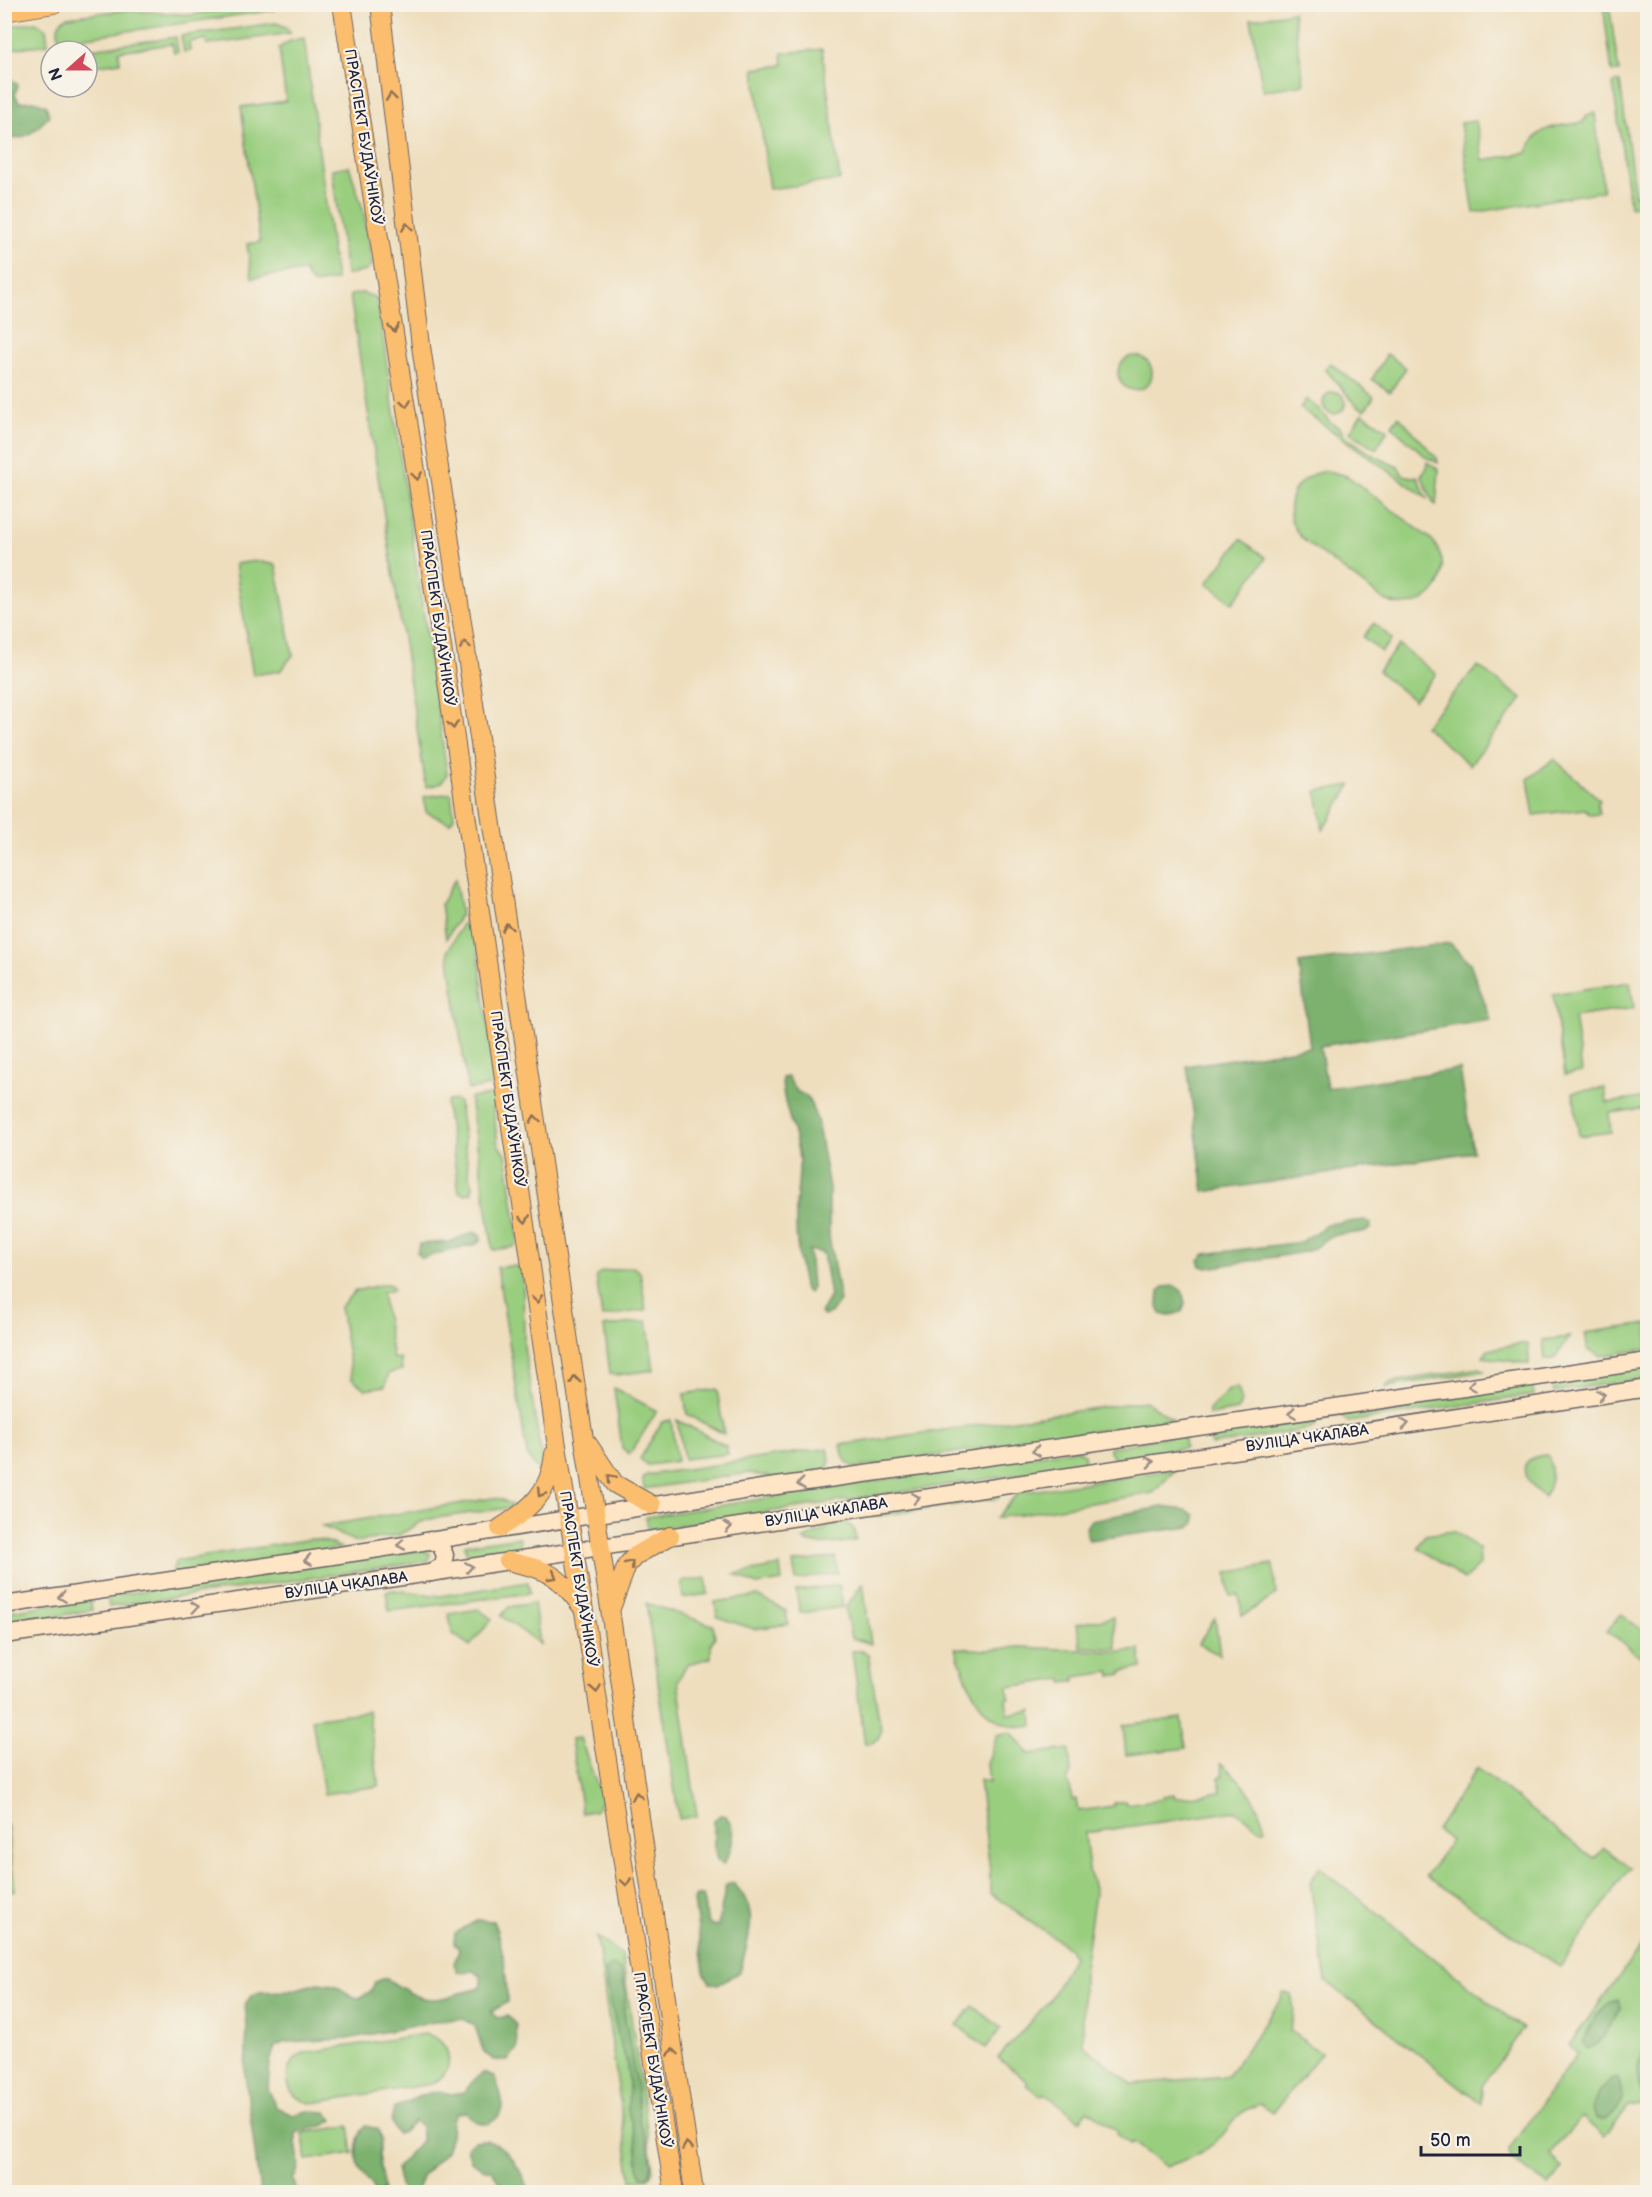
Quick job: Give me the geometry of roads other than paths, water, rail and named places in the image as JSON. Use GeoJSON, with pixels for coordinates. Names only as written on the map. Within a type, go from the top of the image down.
{"type":"FeatureCollection","features":[{"type":"Feature","properties":{"kind":"main road"},"geometry":{"type":"LineString","coordinates":[[4,12],[54,4]]}},
{"type":"Feature","properties":{"kind":"main road","name":"ПРАСПЕКТ БУДАЎНІКОЎ"},"geometry":{"type":"LineString","coordinates":[[381,7],[421,346],[601,1546],[694,2193]]}},
{"type":"Feature","properties":{"kind":"main road","name":"ПРАСПЕКТ БУДАЎНІКОЎ"},"geometry":{"type":"LineString","coordinates":[[341,9],[419,487],[556,1440],[674,2193]]}},
{"type":"Feature","properties":{"kind":"main road","name":"ВУЛІЦА ЧКАЛАВА"},"geometry":{"type":"LineString","coordinates":[[4,1605],[652,1505],[1647,1361]]}},
{"type":"Feature","properties":{"kind":"main road","name":"ВУЛІЦА ЧКАЛАВА"},"geometry":{"type":"LineString","coordinates":[[4,1635],[430,1573],[1647,1388]]}},
{"type":"Feature","properties":{"kind":"main road"},"geometry":{"type":"LineString","coordinates":[[1324,1409],[1329,1435]]}},
{"type":"Feature","properties":{"kind":"main road"},"geometry":{"type":"LineString","coordinates":[[584,1437],[615,1484],[652,1505]]}},
{"type":"Feature","properties":{"kind":"main road"},"geometry":{"type":"LineString","coordinates":[[1114,1439],[1107,1445],[1105,1453],[1107,1461],[1118,1467]]}},
{"type":"Feature","properties":{"kind":"main road"},"geometry":{"type":"LineString","coordinates":[[500,1528],[520,1515],[545,1490],[553,1464],[556,1440]]}},
{"type":"Feature","properties":{"kind":"main road"},"geometry":{"type":"LineString","coordinates":[[1076,1445],[1085,1448],[1090,1457],[1088,1467],[1080,1473]]}},
{"type":"Feature","properties":{"kind":"main road"},"geometry":{"type":"LineString","coordinates":[[610,1609],[627,1565],[635,1557],[670,1536]]}},
{"type":"Feature","properties":{"kind":"main road"},"geometry":{"type":"LineString","coordinates":[[425,1541],[436,1542],[440,1545],[445,1556],[443,1565],[430,1573]]}},
{"type":"Feature","properties":{"kind":"main road"},"geometry":{"type":"LineString","coordinates":[[508,1561],[552,1574],[566,1585],[584,1611]]}}]}
